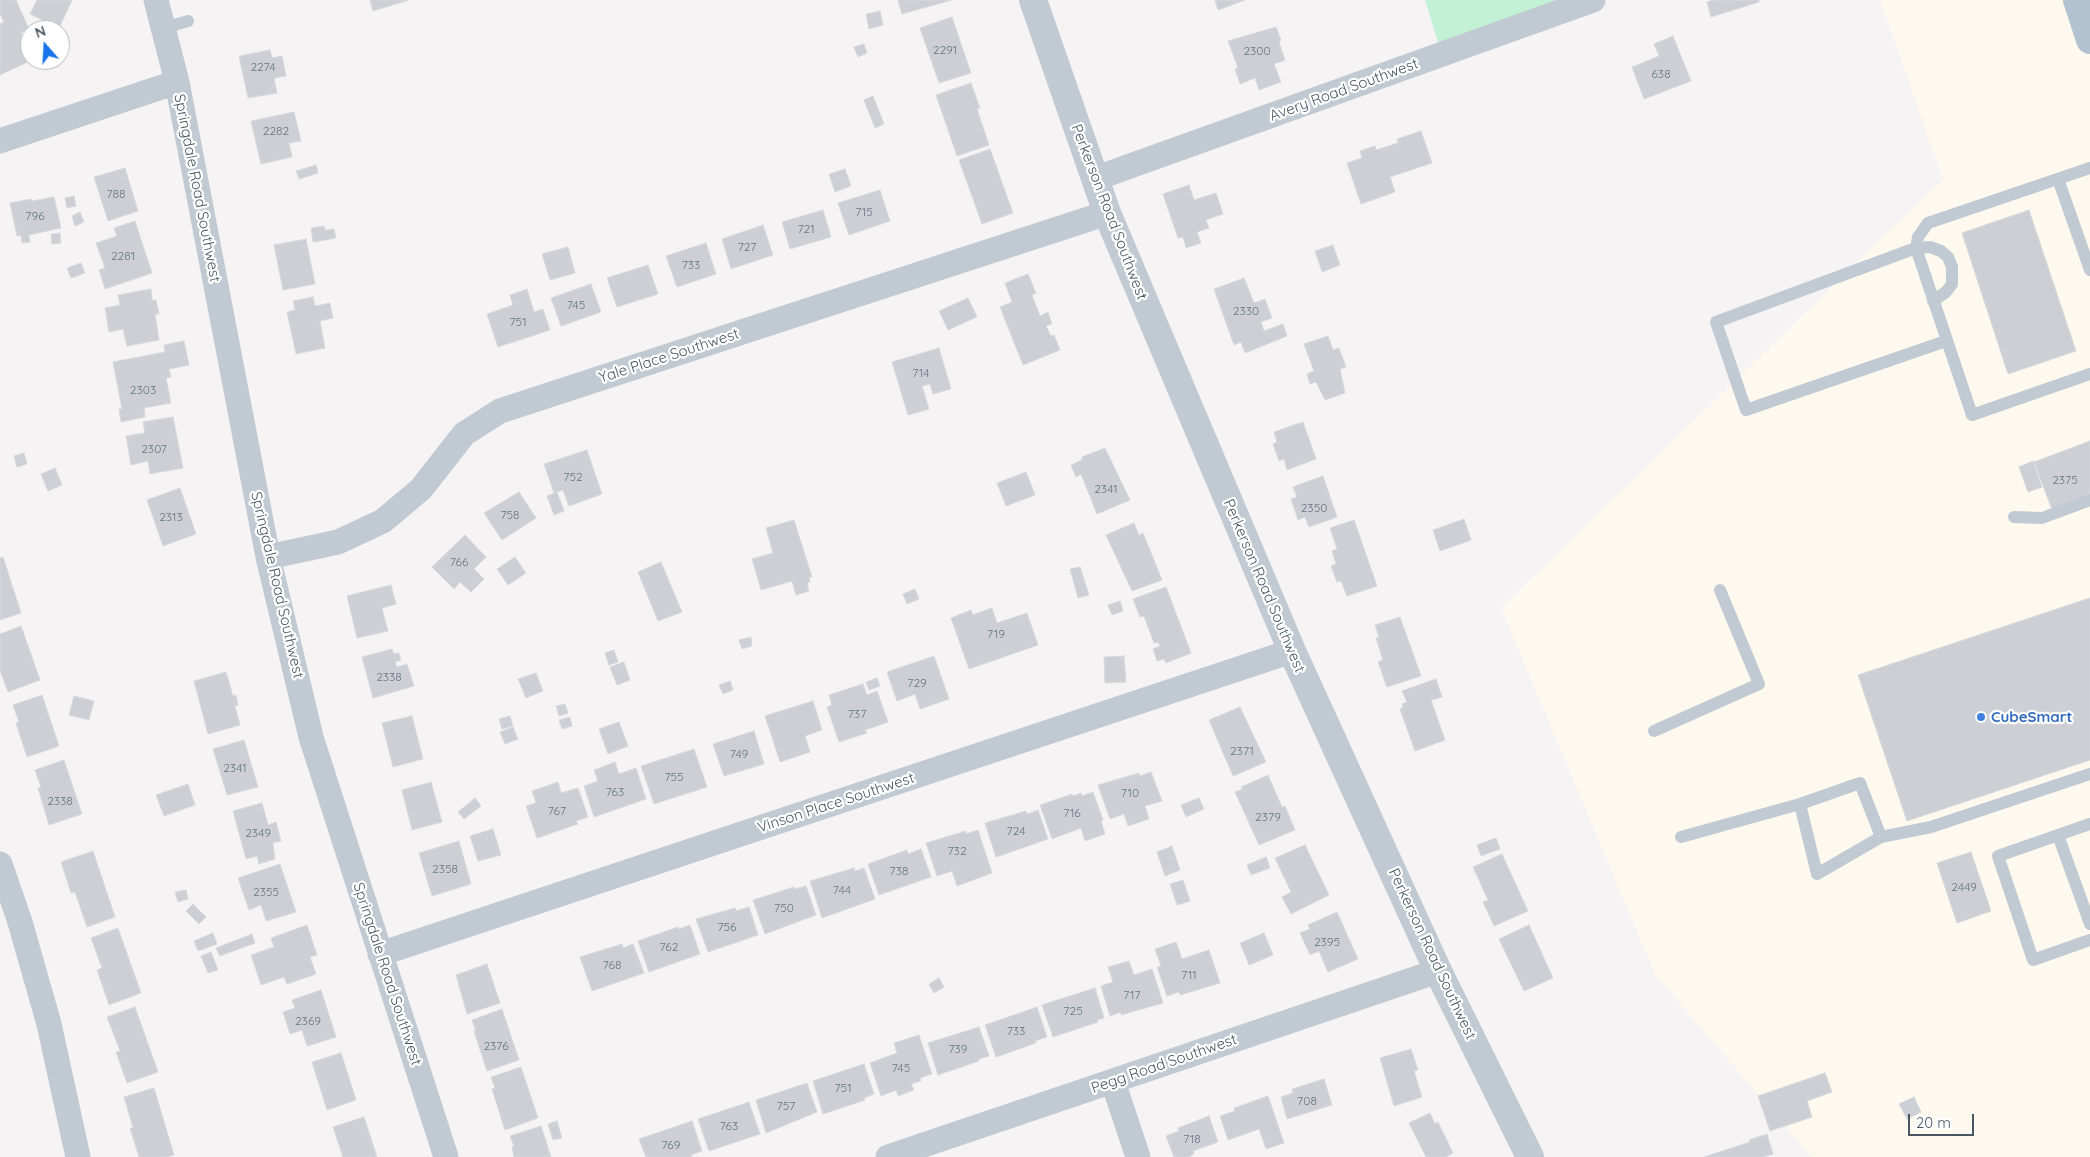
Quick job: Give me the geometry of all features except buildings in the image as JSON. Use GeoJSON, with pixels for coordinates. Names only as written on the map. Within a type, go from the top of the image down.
{"type":"FeatureCollection","features":[{"type":"Feature","properties":{"kind":"main road"},"geometry":{"type":"LineString","coordinates":[[2077,0],[2090,40]]}},
{"type":"Feature","properties":{"kind":"street","name":"Springdale Road Southwest"},"geometry":{"type":"LineString","coordinates":[[156,0],[177,82],[268,557],[311,737],[446,1157]]}},
{"type":"Feature","properties":{"kind":"street","name":"Perkerson Road Southwest"},"geometry":{"type":"LineString","coordinates":[[1032,0],[1107,213],[1292,652],[1438,970],[1530,1157]]}},
{"type":"Feature","properties":{"kind":"street","name":"Avery Road Southwest"},"geometry":{"type":"LineString","coordinates":[[1094,179],[1593,0]]}},
{"type":"Feature","properties":{"kind":"street"},"geometry":{"type":"LineString","coordinates":[[0,141],[177,82]]}},
{"type":"Feature","properties":{"kind":"street","name":"Yale Place Southwest"},"geometry":{"type":"LineString","coordinates":[[268,557],[338,542],[383,521],[421,489],[464,434],[500,411],[1107,213]]}},
{"type":"Feature","properties":{"kind":"street","name":"Vinson Place Southwest"},"geometry":{"type":"LineString","coordinates":[[380,954],[1292,652]]}},
{"type":"Feature","properties":{"kind":"street"},"geometry":{"type":"LineString","coordinates":[[0,864],[20,922],[49,1024],[78,1157]]}},
{"type":"Feature","properties":{"kind":"street","name":"Pegg Road Southwest"},"geometry":{"type":"LineString","coordinates":[[888,1157],[1438,970]]}},
{"type":"Feature","properties":{"kind":"street"},"geometry":{"type":"LineString","coordinates":[[1113,1082],[1138,1157]]}},
{"type":"Feature","properties":{"kind":"lane"},"geometry":{"type":"LineString","coordinates":[[164,28],[188,21]]}},
{"type":"Feature","properties":{"kind":"lane"},"geometry":{"type":"LineString","coordinates":[[2090,168],[1928,222],[1918,237],[1916,248],[1972,415],[2090,374]]}},
{"type":"Feature","properties":{"kind":"lane"},"geometry":{"type":"LineString","coordinates":[[2058,179],[2090,270]]}},
{"type":"Feature","properties":{"kind":"lane"},"geometry":{"type":"LineString","coordinates":[[1933,301],[1946,292],[1952,284],[1952,268],[1948,257],[1941,251],[1930,247],[1916,248],[1716,322],[1746,410],[1946,341]]}},
{"type":"Feature","properties":{"kind":"lane"},"geometry":{"type":"LineString","coordinates":[[2014,517],[2042,518],[2090,500]]}},
{"type":"Feature","properties":{"kind":"lane"},"geometry":{"type":"LineString","coordinates":[[1654,731],[1759,684],[1720,590]]}},
{"type":"Feature","properties":{"kind":"lane"},"geometry":{"type":"LineString","coordinates":[[1800,804],[1817,874],[1881,837],[1931,827],[2090,774]]}},
{"type":"Feature","properties":{"kind":"lane"},"geometry":{"type":"LineString","coordinates":[[1681,837],[1800,804],[1860,783],[1881,837]]}},
{"type":"Feature","properties":{"kind":"lane"},"geometry":{"type":"LineString","coordinates":[[2090,824],[1998,856],[2034,960],[2090,940]]}},
{"type":"Feature","properties":{"kind":"lane"},"geometry":{"type":"LineString","coordinates":[[2058,835],[2090,924]]}},
{"type":"Feature","properties":{"kind":"shaded area"},"geometry":{"type":"Polygon","coordinates":[[[1880,0],[2090,0],[2090,1157],[1812,1157],[1655,974],[1501,608],[1943,179],[1880,0]]]}},
{"type":"Feature","properties":{"kind":"green space"},"geometry":{"type":"Polygon","coordinates":[[[1425,0],[1598,0],[1441,52],[1425,0]]]}},
{"type":"Feature","properties":{"kind":"place","name":"CubeSmart"},"geometry":{"type":"Point","coordinates":[1981,717]}}]}
